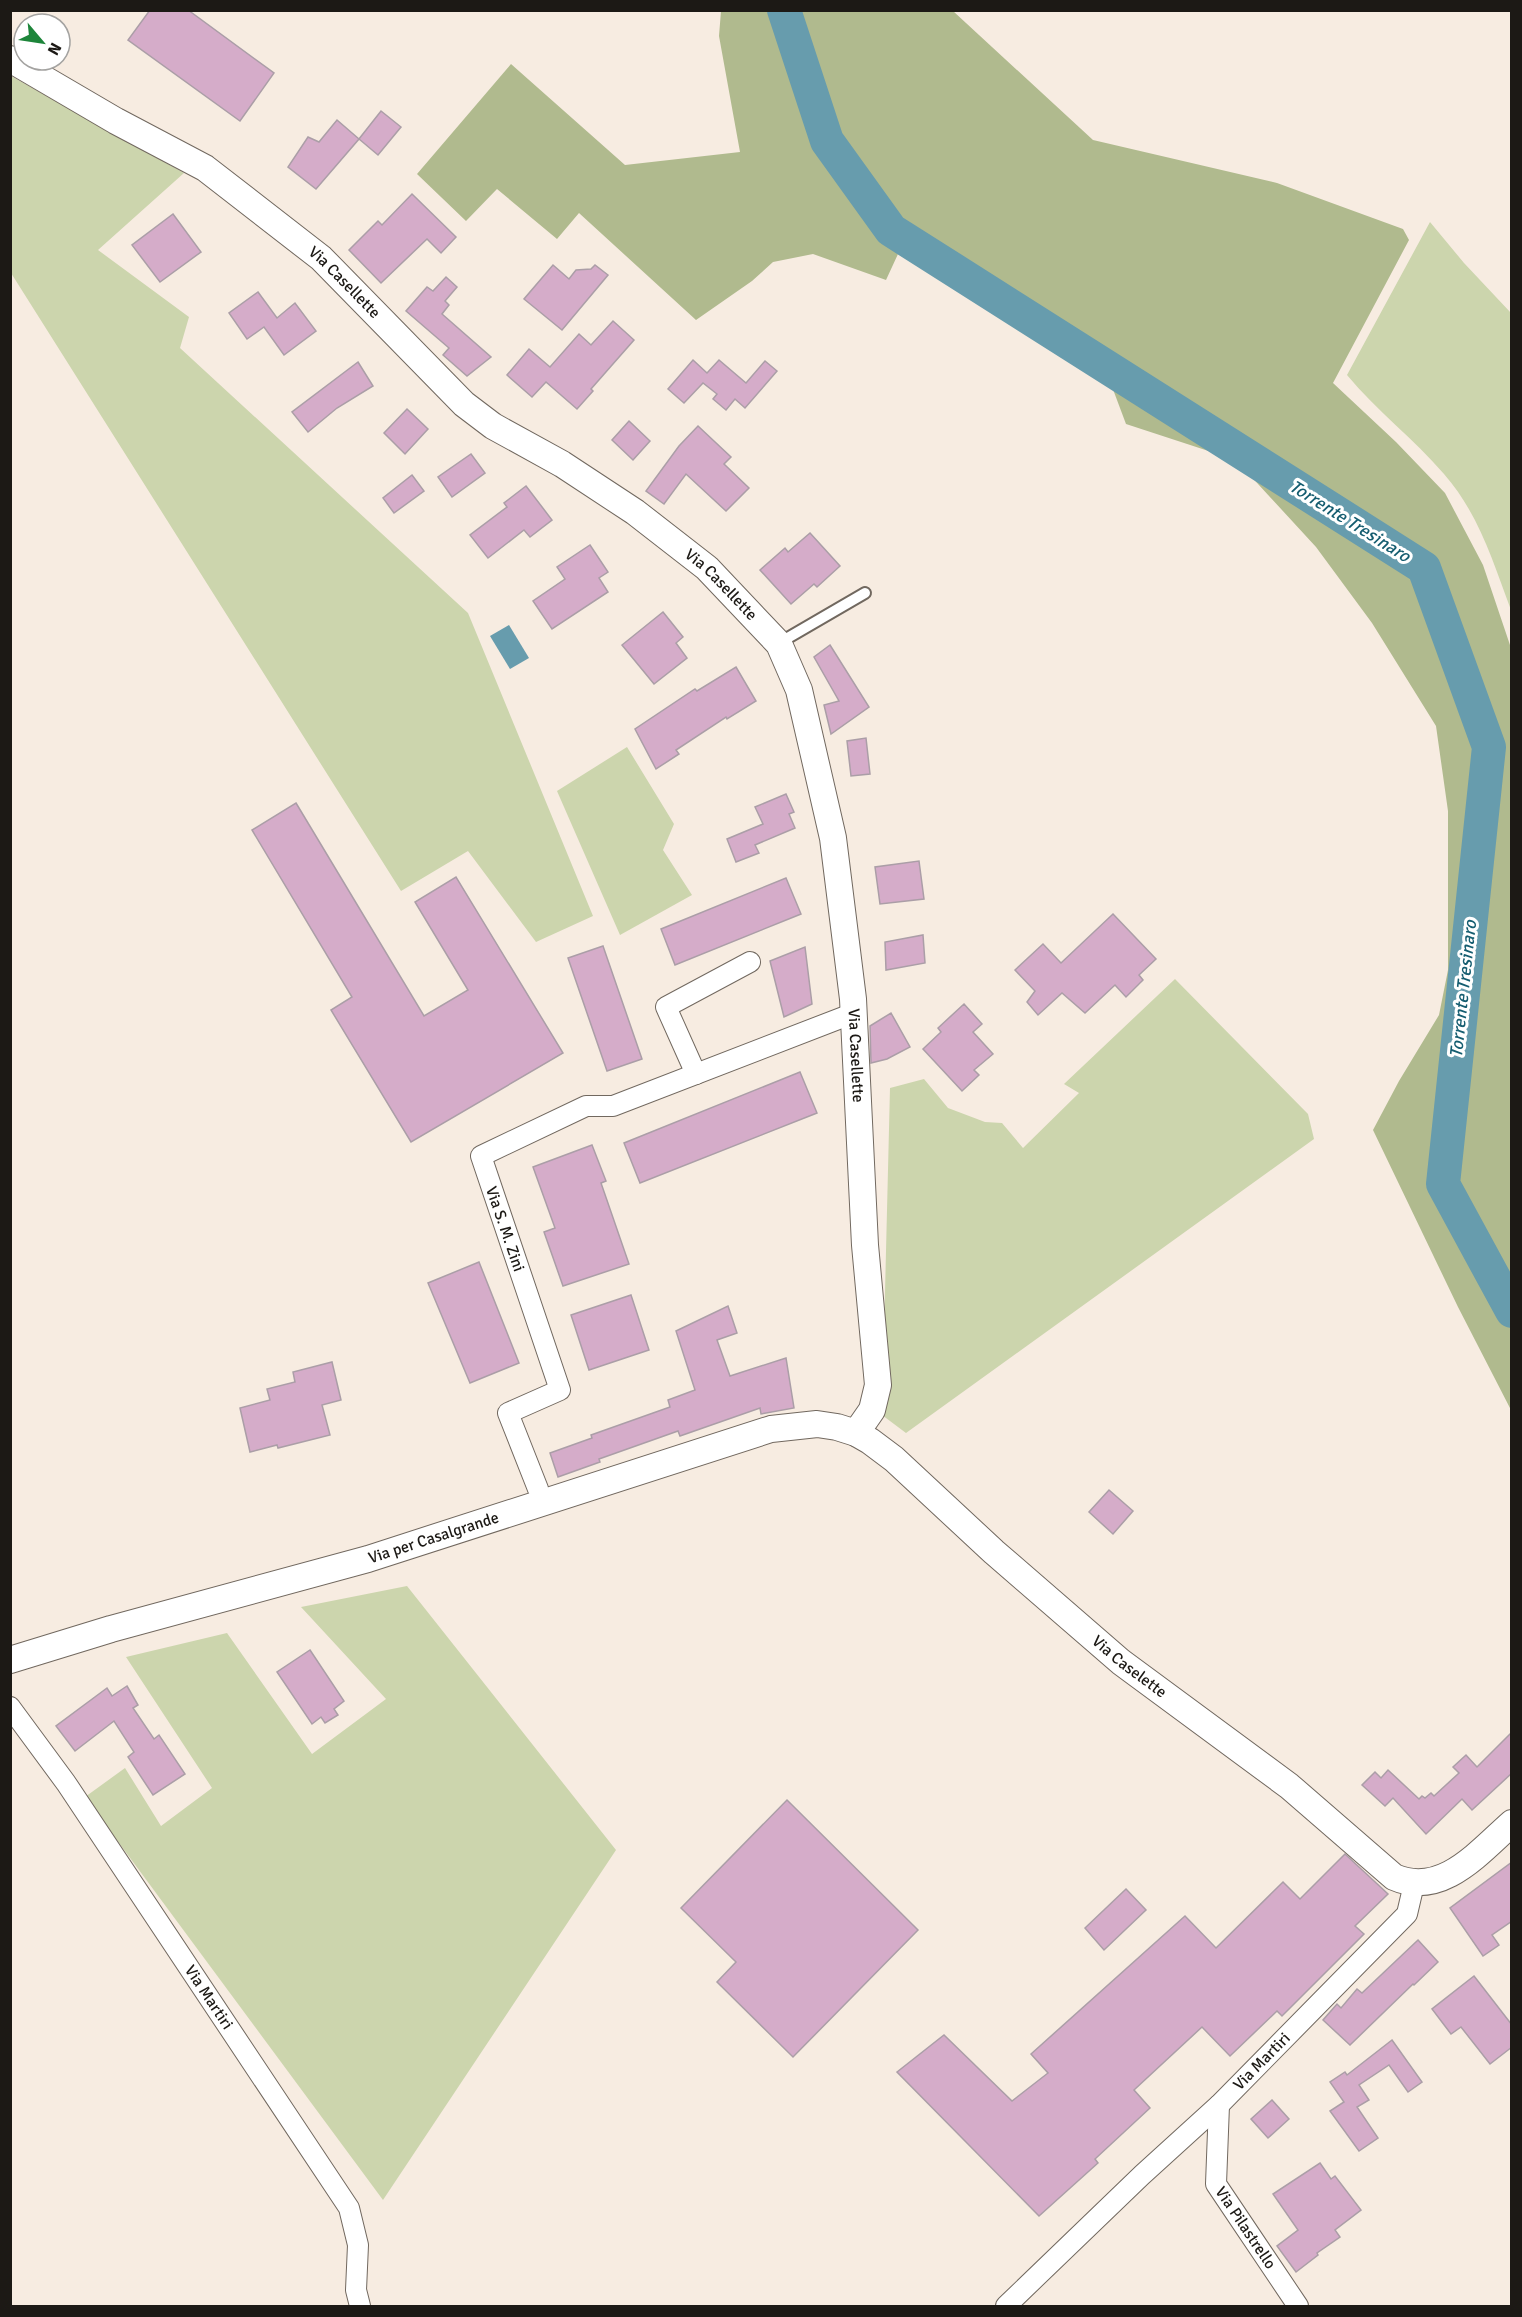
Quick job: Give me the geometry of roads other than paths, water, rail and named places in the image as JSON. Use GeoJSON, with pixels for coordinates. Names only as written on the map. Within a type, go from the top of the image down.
{"type":"FeatureCollection","features":[{"type":"Feature","properties":{"kind":"street","name":"Via Casellette"},"geometry":{"type":"LineString","coordinates":[[10,59],[116,121],[205,168],[321,258],[464,404],[493,426],[562,464],[635,512],[707,568],[779,644],[799,690],[833,838],[854,1013],[865,1245],[878,1385],[872,1410],[856,1433]]}},
{"type":"Feature","properties":{"kind":"street"},"geometry":{"type":"LineString","coordinates":[[696,1074],[666,1007],[750,962]]}},
{"type":"Feature","properties":{"kind":"street","name":"Via S. M. Zini"},"geometry":{"type":"LineString","coordinates":[[538,1489],[508,1413],[560,1390],[481,1156],[586,1106],[613,1106],[854,1013]]}},
{"type":"Feature","properties":{"kind":"street","name":"Via per Casalgrande"},"geometry":{"type":"LineString","coordinates":[[10,1660],[111,1629],[368,1559],[771,1429],[818,1424],[856,1433]]}},
{"type":"Feature","properties":{"kind":"street","name":"Via Caselette"},"geometry":{"type":"LineString","coordinates":[[856,1433],[894,1459],[994,1552],[1121,1662],[1289,1786],[1394,1877],[1414,1884]]}},
{"type":"Feature","properties":{"kind":"street","name":"Via Martiri"},"geometry":{"type":"LineString","coordinates":[[10,1707],[66,1783],[349,2208],[358,2245],[356,2290],[360,2307]]}},
{"type":"Feature","properties":{"kind":"street"},"geometry":{"type":"LineString","coordinates":[[1414,1884],[1446,1877],[1473,1858],[1512,1822]]}},
{"type":"Feature","properties":{"kind":"street","name":"Via Martiri"},"geometry":{"type":"LineString","coordinates":[[1006,2307],[1218,2105],[1407,1914],[1414,1884]]}},
{"type":"Feature","properties":{"kind":"street","name":"Via Pilastrello"},"geometry":{"type":"LineString","coordinates":[[1218,2105],[1216,2184],[1298,2307]]}},
{"type":"Feature","properties":{"kind":"lane"},"geometry":{"type":"LineString","coordinates":[[779,644],[865,594]]}},
{"type":"Feature","properties":{"kind":"water"},"geometry":{"type":"Polygon","coordinates":[[[509,625],[529,658],[510,669],[490,636],[509,625]]]}},
{"type":"Feature","properties":{"kind":"waterway","name":"Torrente Tresinaro"},"geometry":{"type":"LineString","coordinates":[[784,10],[827,141],[891,230],[1424,568],[1489,747],[1443,1184],[1512,1311]]}}]}
